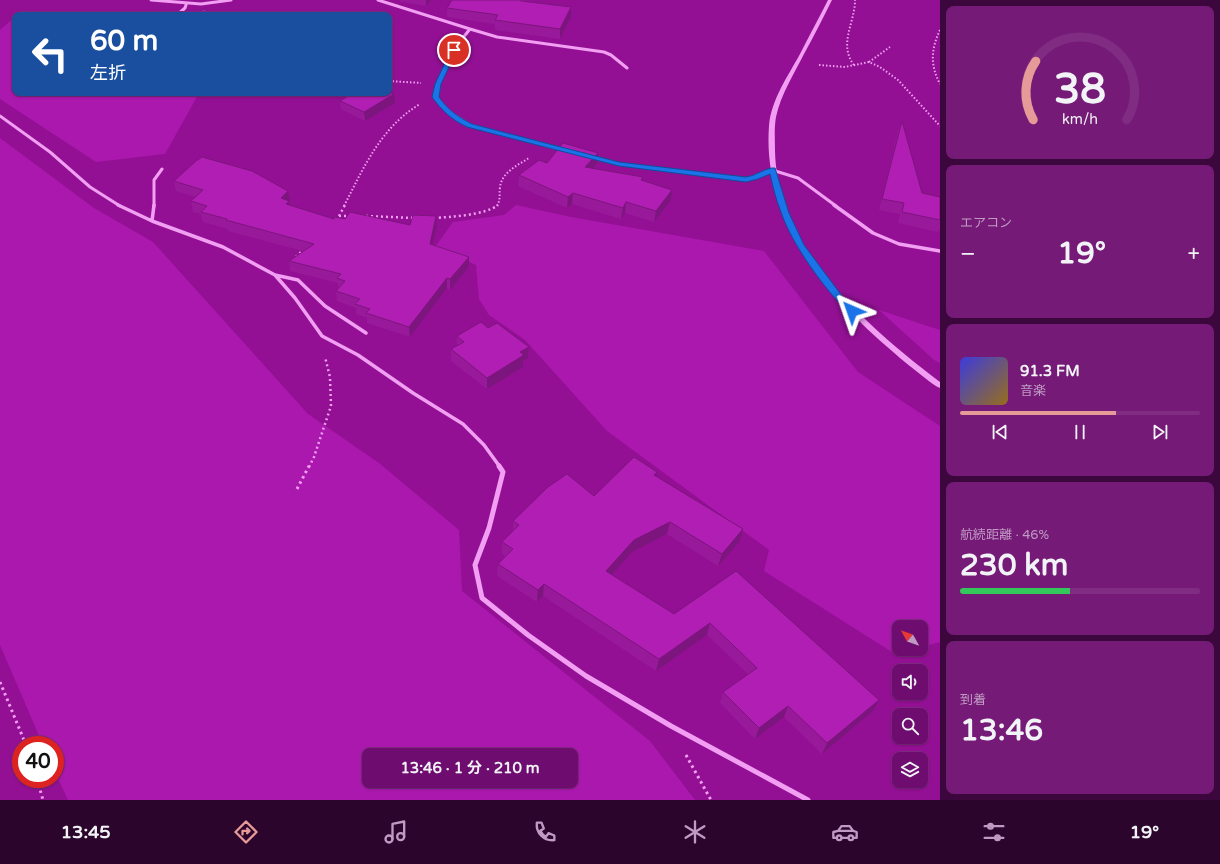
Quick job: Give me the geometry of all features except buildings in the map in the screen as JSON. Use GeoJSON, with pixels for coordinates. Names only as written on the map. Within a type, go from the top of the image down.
{"type":"FeatureCollection","features":[{"type":"Feature","properties":{"kind":"street"},"geometry":{"type":"LineString","coordinates":[[151,0],[211,5],[231,0]]}},
{"type":"Feature","properties":{"kind":"street"},"geometry":{"type":"LineString","coordinates":[[378,0],[497,38],[604,52],[612,55],[627,68]]}},
{"type":"Feature","properties":{"kind":"street"},"geometry":{"type":"LineString","coordinates":[[830,0],[778,101],[772,126],[772,170],[785,213],[801,246],[842,302],[880,338],[940,386]]}},
{"type":"Feature","properties":{"kind":"street"},"geometry":{"type":"LineString","coordinates":[[180,12],[185,8],[186,4]]}},
{"type":"Feature","properties":{"kind":"street"},"geometry":{"type":"LineString","coordinates":[[470,29],[459,42],[438,84],[436,97],[443,108],[456,119],[470,125],[567,151]]}},
{"type":"Feature","properties":{"kind":"street"},"geometry":{"type":"LineString","coordinates":[[0,116],[50,152],[90,187],[112,202],[152,221],[223,247],[275,275],[298,280],[325,306],[366,333]]}},
{"type":"Feature","properties":{"kind":"street"},"geometry":{"type":"LineString","coordinates":[[590,157],[619,164],[746,180],[755,178],[772,170],[798,178],[873,233],[899,244],[940,251]]}},
{"type":"Feature","properties":{"kind":"street"},"geometry":{"type":"LineString","coordinates":[[152,221],[154,200],[152,186],[158,173],[162,169]]}},
{"type":"Feature","properties":{"kind":"street"},"geometry":{"type":"LineString","coordinates":[[275,275],[295,298],[322,336],[358,355],[413,393],[463,424],[484,445],[503,472],[489,528],[475,565],[482,598],[528,635],[586,676],[671,726],[808,800]]}},
{"type":"Feature","properties":{"kind":"path"},"geometry":{"type":"LineString","coordinates":[[854,65],[849,59],[847,50],[847,33],[854,12],[855,0]]}},
{"type":"Feature","properties":{"kind":"path"},"geometry":{"type":"LineString","coordinates":[[940,30],[935,40],[931,63],[940,84]]}},
{"type":"Feature","properties":{"kind":"path"},"geometry":{"type":"LineString","coordinates":[[819,65],[845,67],[869,62],[890,47]]}},
{"type":"Feature","properties":{"kind":"path"},"geometry":{"type":"LineString","coordinates":[[869,62],[880,67],[898,80],[940,126]]}},
{"type":"Feature","properties":{"kind":"path"},"geometry":{"type":"LineString","coordinates":[[392,81],[438,84]]}},
{"type":"Feature","properties":{"kind":"path"},"geometry":{"type":"LineString","coordinates":[[333,220],[339,216],[367,163],[387,131],[399,116],[412,107],[436,97]]}},
{"type":"Feature","properties":{"kind":"path"},"geometry":{"type":"LineString","coordinates":[[431,218],[484,211],[497,206],[500,201],[499,186],[503,177],[509,171],[545,146]]}},
{"type":"Feature","properties":{"kind":"path"},"geometry":{"type":"LineString","coordinates":[[339,216],[355,216]]}},
{"type":"Feature","properties":{"kind":"path"},"geometry":{"type":"LineString","coordinates":[[362,216],[415,218]]}},
{"type":"Feature","properties":{"kind":"path"},"geometry":{"type":"LineString","coordinates":[[275,275],[306,247]]}},
{"type":"Feature","properties":{"kind":"path"},"geometry":{"type":"LineString","coordinates":[[297,489],[314,457],[331,406],[330,377],[321,341],[322,336]]}},
{"type":"Feature","properties":{"kind":"path"},"geometry":{"type":"LineString","coordinates":[[0,682],[22,736]]}},
{"type":"Feature","properties":{"kind":"path"},"geometry":{"type":"LineString","coordinates":[[671,726],[711,800]]}},
{"type":"Feature","properties":{"kind":"path"},"geometry":{"type":"LineString","coordinates":[[40,788],[43,800]]}},
{"type":"Feature","properties":{"kind":"shaded area"},"geometry":{"type":"Polygon","coordinates":[[[12,20],[12,96],[197,96],[165,154],[96,162],[0,99],[0,30],[12,20]]]}},
{"type":"Feature","properties":{"kind":"shaded area"},"geometry":{"type":"Polygon","coordinates":[[[0,138],[94,208],[153,242],[308,414],[379,463],[459,530],[462,591],[650,741],[695,800],[68,800],[62,788],[64,788],[64,736],[39,736],[0,645],[0,138]]]}},
{"type":"Feature","properties":{"kind":"shaded area"},"geometry":{"type":"Polygon","coordinates":[[[516,205],[571,217],[764,251],[858,372],[940,426],[940,642],[928,645],[928,620],[892,620],[892,652],[764,571],[769,550],[607,431],[525,340],[489,315],[479,299],[476,265],[435,247],[453,222],[504,215],[516,205]]]}},
{"type":"Feature","properties":{"kind":"shaded area"},"geometry":{"type":"Polygon","coordinates":[[[879,310],[940,330],[940,363],[934,360],[879,310]]]}},
{"type":"Feature","properties":{"kind":"route"},"geometry":{"type":"LineString","coordinates":[[454,50],[438,84],[436,97],[443,108],[456,119],[470,125],[545,146],[619,164],[746,180],[755,178],[772,170],[785,213],[801,246],[842,302],[852,311]]}}]}
